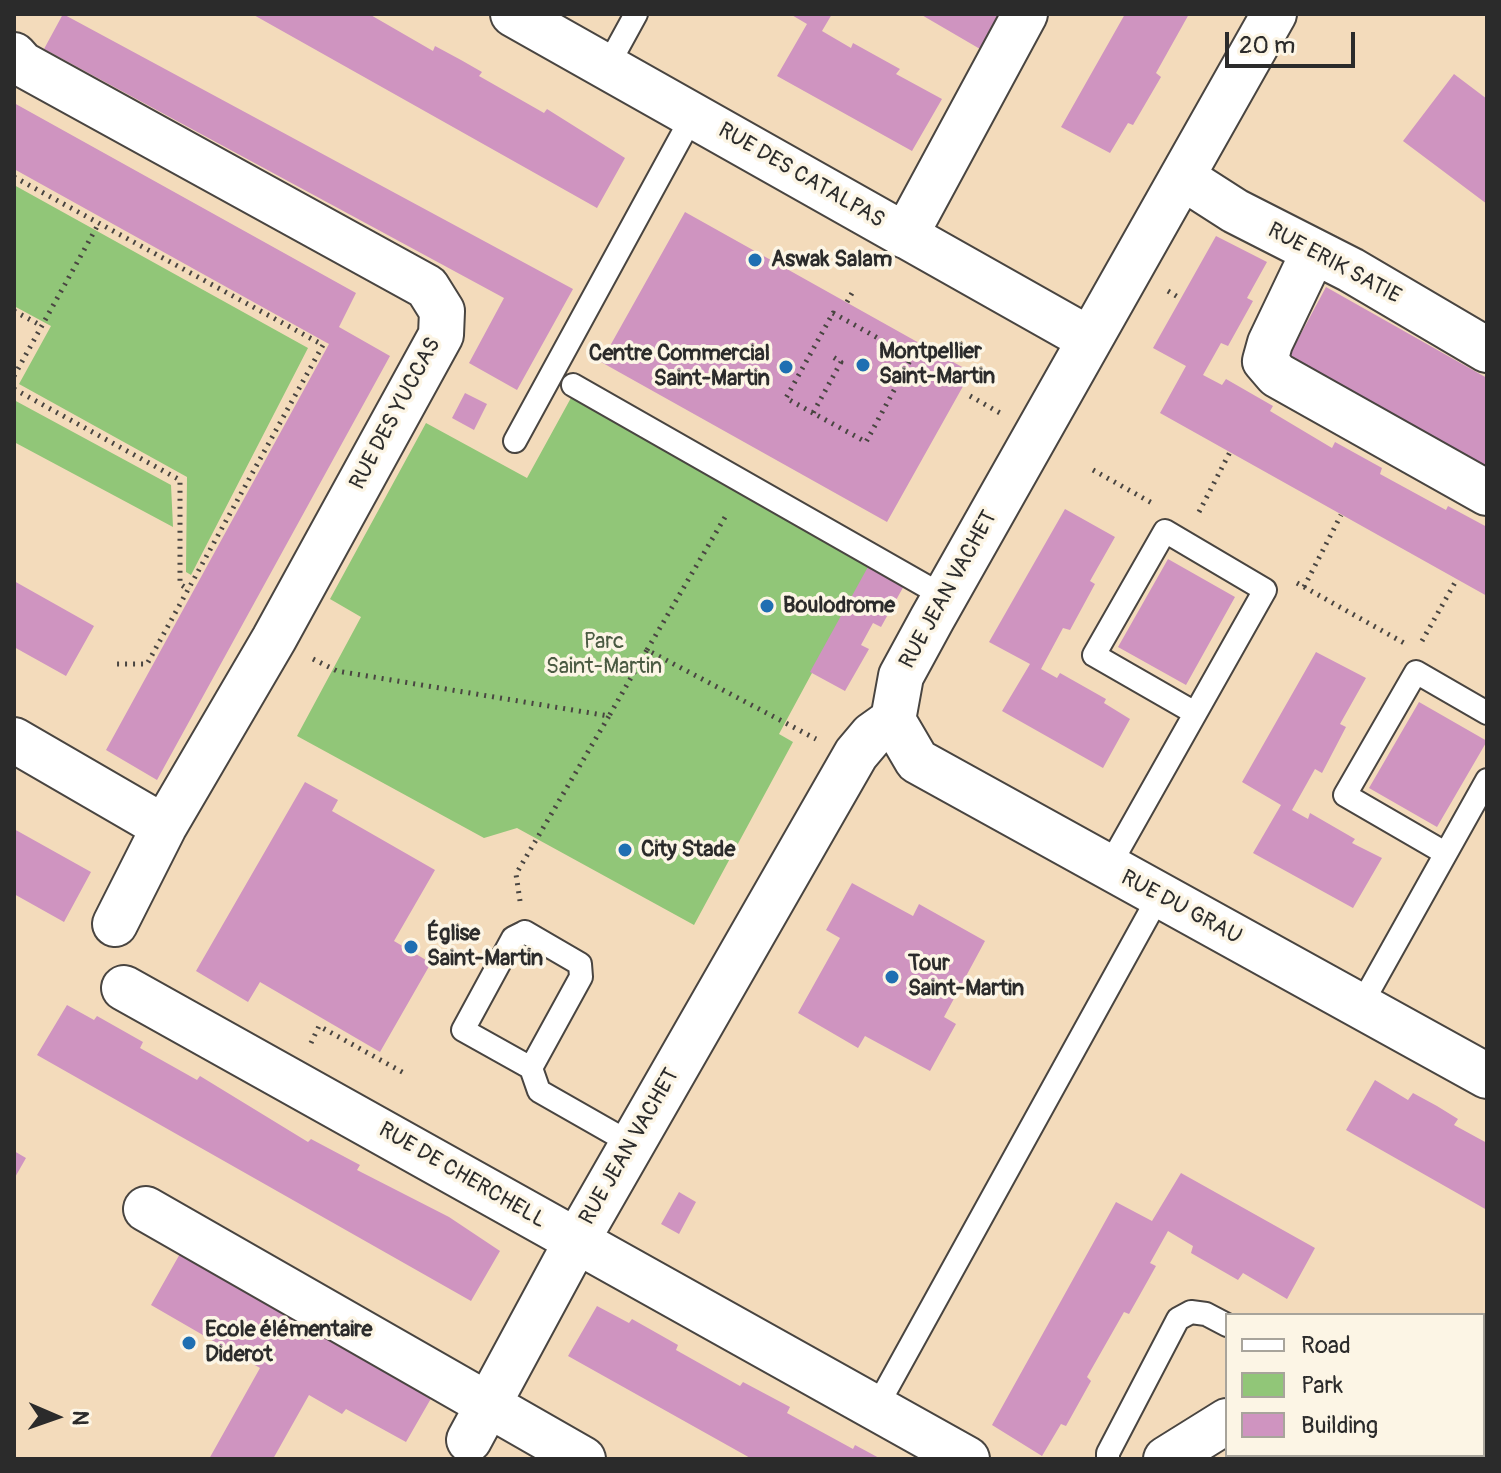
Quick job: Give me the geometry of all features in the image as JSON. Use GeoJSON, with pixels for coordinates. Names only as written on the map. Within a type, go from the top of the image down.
{"type":"FeatureCollection","features":[{"type":"Feature","properties":{"kind":"street","name":"RUE DES CATALPAS"},"geometry":{"type":"LineString","coordinates":[[513,14],[1089,339]]}},
{"type":"Feature","properties":{"kind":"street"},"geometry":{"type":"LineString","coordinates":[[905,236],[1025,14]]}},
{"type":"Feature","properties":{"kind":"street","name":"RUE JEAN VACHET"},"geometry":{"type":"LineString","coordinates":[[479,1422],[576,1242],[856,754],[872,735],[893,720],[901,676],[1274,14]]}},
{"type":"Feature","properties":{"kind":"street","name":"RUE DES YUCCAS"},"geometry":{"type":"LineString","coordinates":[[14,55],[22,64],[427,287],[442,311],[441,335],[274,639],[164,827],[115,924]]}},
{"type":"Feature","properties":{"kind":"street","name":"RUE ERIK SATIE"},"geometry":{"type":"LineString","coordinates":[[1182,177],[1313,253],[1351,270],[1487,350]]}},
{"type":"Feature","properties":{"kind":"street"},"geometry":{"type":"LineString","coordinates":[[1313,253],[1270,343],[1265,361],[1277,375],[1487,493]]}},
{"type":"Feature","properties":{"kind":"street","name":"RUE DU GRAU"},"geometry":{"type":"LineString","coordinates":[[893,720],[917,761],[1487,1076]]}},
{"type":"Feature","properties":{"kind":"street"},"geometry":{"type":"LineString","coordinates":[[14,740],[164,827]]}},
{"type":"Feature","properties":{"kind":"street","name":"RUE DE CHERCHELL"},"geometry":{"type":"LineString","coordinates":[[124,988],[967,1459]]}},
{"type":"Feature","properties":{"kind":"street"},"geometry":{"type":"LineString","coordinates":[[146,1209],[479,1422],[583,1459]]}},
{"type":"Feature","properties":{"kind":"street"},"geometry":{"type":"LineString","coordinates":[[1166,1459],[1225,1422]]}},
{"type":"Feature","properties":{"kind":"lane"},"geometry":{"type":"LineString","coordinates":[[607,67],[636,14]]}},
{"type":"Feature","properties":{"kind":"lane"},"geometry":{"type":"LineString","coordinates":[[515,441],[693,115]]}},
{"type":"Feature","properties":{"kind":"lane"},"geometry":{"type":"LineString","coordinates":[[573,385],[945,597]]}},
{"type":"Feature","properties":{"kind":"lane"},"geometry":{"type":"LineString","coordinates":[[1108,868],[1265,590],[1165,531],[1094,655],[1195,713]]}},
{"type":"Feature","properties":{"kind":"lane"},"geometry":{"type":"LineString","coordinates":[[1445,853],[1345,795],[1416,672],[1487,713]]}},
{"type":"Feature","properties":{"kind":"lane"},"geometry":{"type":"LineString","coordinates":[[1361,1005],[1487,780]]}},
{"type":"Feature","properties":{"kind":"lane"},"geometry":{"type":"LineString","coordinates":[[876,1408],[1159,896]]}},
{"type":"Feature","properties":{"kind":"lane"},"geometry":{"type":"LineString","coordinates":[[531,1068],[581,977],[580,964],[525,932],[513,938],[463,1030],[531,1068],[539,1091],[632,1144]]}},
{"type":"Feature","properties":{"kind":"lane"},"geometry":{"type":"LineString","coordinates":[[1108,1459],[1108,1453],[1178,1319],[1191,1312],[1206,1314],[1225,1324]]}},
{"type":"Feature","properties":{"kind":"path"},"geometry":{"type":"LineString","coordinates":[[14,177],[323,345],[147,664],[115,664]]}},
{"type":"Feature","properties":{"kind":"path"},"geometry":{"type":"LineString","coordinates":[[14,376],[99,223]]}},
{"type":"Feature","properties":{"kind":"path"},"geometry":{"type":"LineString","coordinates":[[847,302],[852,293]]}},
{"type":"Feature","properties":{"kind":"path"},"geometry":{"type":"LineString","coordinates":[[14,311],[42,326]]}},
{"type":"Feature","properties":{"kind":"path"},"geometry":{"type":"LineString","coordinates":[[833,313],[912,357],[866,442],[813,413],[786,398],[833,313]]}},
{"type":"Feature","properties":{"kind":"path"},"geometry":{"type":"LineString","coordinates":[[813,413],[841,362],[833,357]]}},
{"type":"Feature","properties":{"kind":"path"},"geometry":{"type":"LineString","coordinates":[[14,389],[180,480],[180,584],[189,590]]}},
{"type":"Feature","properties":{"kind":"path"},"geometry":{"type":"LineString","coordinates":[[970,396],[1009,418]]}},
{"type":"Feature","properties":{"kind":"path"},"geometry":{"type":"LineString","coordinates":[[1193,525],[1230,452]]}},
{"type":"Feature","properties":{"kind":"path"},"geometry":{"type":"LineString","coordinates":[[525,932],[516,874],[744,484]]}},
{"type":"Feature","properties":{"kind":"path"},"geometry":{"type":"LineString","coordinates":[[1304,587],[1341,515]]}},
{"type":"Feature","properties":{"kind":"path"},"geometry":{"type":"LineString","coordinates":[[1417,650],[1457,579]]}},
{"type":"Feature","properties":{"kind":"path"},"geometry":{"type":"LineString","coordinates":[[274,639],[337,671],[609,716]]}},
{"type":"Feature","properties":{"kind":"path"},"geometry":{"type":"LineString","coordinates":[[647,650],[828,745]]}},
{"type":"Feature","properties":{"kind":"path"},"geometry":{"type":"LineString","coordinates":[[307,1051],[319,1026],[404,1073]]}},
{"type":"Feature","properties":{"kind":"green space"},"geometry":{"type":"Polygon","coordinates":[[[14,185],[308,348],[191,575],[186,572],[187,477],[19,384],[51,326],[14,306],[14,185]]]}},
{"type":"Feature","properties":{"kind":"green space","name":"Parc Saint-Martin"},"geometry":{"type":"Polygon","coordinates":[[[572,396],[872,562],[779,734],[793,742],[694,925],[517,828],[484,838],[297,736],[361,617],[330,599],[426,423],[527,478],[572,396]]]}},
{"type":"Feature","properties":{"kind":"green space"},"geometry":{"type":"Polygon","coordinates":[[[14,400],[171,485],[173,527],[14,442],[14,400]]]}},
{"type":"Feature","properties":{"kind":"building"},"geometry":{"type":"Polygon","coordinates":[[[63,14],[573,289],[517,390],[469,363],[504,298],[44,49],[63,14]]]}},
{"type":"Feature","properties":{"kind":"building"},"geometry":{"type":"Polygon","coordinates":[[[252,14],[369,14],[433,51],[435,46],[461,60],[482,72],[479,76],[544,113],[547,109],[625,158],[597,208],[252,14]]]}},
{"type":"Feature","properties":{"kind":"building"},"geometry":{"type":"Polygon","coordinates":[[[790,14],[832,14],[822,31],[851,48],[853,43],[900,69],[896,74],[942,99],[912,151],[777,76],[807,24],[790,14]]]}},
{"type":"Feature","properties":{"kind":"building"},"geometry":{"type":"Polygon","coordinates":[[[920,14],[999,14],[980,49],[920,14]]]}},
{"type":"Feature","properties":{"kind":"building"},"geometry":{"type":"Polygon","coordinates":[[[1125,14],[1189,14],[1156,73],[1161,77],[1133,125],[1128,123],[1110,153],[1061,127],[1125,14]]]}},
{"type":"Feature","properties":{"kind":"building"},"geometry":{"type":"Polygon","coordinates":[[[1454,74],[1487,99],[1487,204],[1403,141],[1454,74]]]}},
{"type":"Feature","properties":{"kind":"building"},"geometry":{"type":"Polygon","coordinates":[[[14,103],[356,293],[339,327],[390,356],[157,780],[106,750],[329,344],[14,169],[14,103]]]}},
{"type":"Feature","properties":{"kind":"building","name":"Centre Commercial Saint-Martin"},"geometry":{"type":"Polygon","coordinates":[[[685,212],[971,372],[887,522],[601,362],[685,212]]]}},
{"type":"Feature","properties":{"kind":"building"},"geometry":{"type":"Polygon","coordinates":[[[1216,236],[1267,262],[1247,298],[1253,301],[1228,346],[1221,343],[1203,375],[1222,385],[1226,379],[1273,406],[1270,411],[1332,448],[1335,442],[1382,468],[1380,474],[1446,510],[1448,506],[1487,527],[1487,596],[1160,413],[1186,366],[1153,348],[1216,236]]]}},
{"type":"Feature","properties":{"kind":"building"},"geometry":{"type":"Polygon","coordinates":[[[1326,287],[1487,378],[1487,468],[1289,356],[1326,287]]]}},
{"type":"Feature","properties":{"kind":"building"},"geometry":{"type":"Polygon","coordinates":[[[465,393],[487,404],[474,430],[452,418],[465,393]]]}},
{"type":"Feature","properties":{"kind":"building"},"geometry":{"type":"Polygon","coordinates":[[[1065,509],[1115,537],[1090,581],[1095,584],[1070,630],[1063,628],[1041,669],[1057,678],[1060,673],[1106,699],[1104,703],[1130,719],[1103,768],[1002,711],[1030,664],[989,642],[1065,509]]]}},
{"type":"Feature","properties":{"kind":"building"},"geometry":{"type":"Polygon","coordinates":[[[1168,559],[1235,597],[1186,685],[1118,647],[1168,559]]]}},
{"type":"Feature","properties":{"kind":"building"},"geometry":{"type":"Polygon","coordinates":[[[869,565],[905,584],[881,627],[873,623],[861,645],[869,649],[845,691],[810,672],[869,565]]]}},
{"type":"Feature","properties":{"kind":"building"},"geometry":{"type":"Polygon","coordinates":[[[14,581],[94,626],[66,676],[14,647],[14,581]]]}},
{"type":"Feature","properties":{"kind":"building"},"geometry":{"type":"Polygon","coordinates":[[[1316,652],[1366,678],[1340,724],[1346,727],[1322,773],[1315,769],[1292,810],[1308,819],[1310,813],[1355,839],[1352,843],[1382,858],[1353,908],[1253,853],[1281,805],[1242,782],[1316,652]]]}},
{"type":"Feature","properties":{"kind":"building"},"geometry":{"type":"Polygon","coordinates":[[[1419,702],[1487,741],[1437,827],[1369,788],[1419,702]]]}},
{"type":"Feature","properties":{"kind":"building"},"geometry":{"type":"Polygon","coordinates":[[[305,782],[338,800],[332,811],[435,870],[394,941],[431,963],[380,1052],[260,982],[248,1002],[196,971],[305,782]]]}},
{"type":"Feature","properties":{"kind":"building"},"geometry":{"type":"Polygon","coordinates":[[[14,829],[91,872],[64,922],[14,894],[14,829]]]}},
{"type":"Feature","properties":{"kind":"building","name":"Tour Saint-Martin"},"geometry":{"type":"Polygon","coordinates":[[[852,883],[913,916],[919,904],[985,941],[944,1017],[956,1024],[930,1071],[865,1036],[858,1048],[798,1013],[840,938],[826,930],[852,883]]]}},
{"type":"Feature","properties":{"kind":"building"},"geometry":{"type":"Polygon","coordinates":[[[67,1005],[94,1020],[97,1016],[143,1042],[140,1048],[197,1080],[200,1076],[308,1142],[311,1139],[360,1165],[357,1170],[449,1217],[500,1251],[471,1301],[37,1055],[67,1005]]]}},
{"type":"Feature","properties":{"kind":"building"},"geometry":{"type":"Polygon","coordinates":[[[1375,1080],[1408,1100],[1413,1093],[1437,1106],[1458,1119],[1454,1125],[1487,1143],[1487,1210],[1346,1130],[1375,1080]]]}},
{"type":"Feature","properties":{"kind":"building"},"geometry":{"type":"Polygon","coordinates":[[[14,1151],[26,1158],[14,1179],[14,1151]]]}},
{"type":"Feature","properties":{"kind":"building"},"geometry":{"type":"Polygon","coordinates":[[[1181,1173],[1315,1248],[1287,1299],[1243,1273],[1238,1280],[1191,1253],[1193,1246],[1168,1231],[1150,1263],[1156,1266],[1142,1291],[1129,1314],[1124,1312],[1087,1377],[1091,1381],[1066,1426],[1061,1424],[1042,1456],[992,1425],[1116,1202],[1152,1221],[1181,1173]]]}},
{"type":"Feature","properties":{"kind":"building"},"geometry":{"type":"Polygon","coordinates":[[[679,1192],[696,1202],[679,1234],[661,1224],[679,1192]]]}},
{"type":"Feature","properties":{"kind":"building"},"geometry":{"type":"Polygon","coordinates":[[[181,1252],[433,1395],[406,1442],[346,1409],[342,1414],[309,1395],[273,1459],[209,1459],[260,1368],[151,1305],[181,1252]]]}},
{"type":"Feature","properties":{"kind":"building"},"geometry":{"type":"Polygon","coordinates":[[[597,1306],[629,1323],[632,1319],[678,1345],[676,1350],[740,1386],[743,1382],[790,1407],[787,1413],[853,1449],[855,1445],[881,1459],[752,1459],[568,1356],[597,1306]]]}},
{"type":"Feature","properties":{"kind":"building"},"geometry":{"type":"Polygon","coordinates":[[[1485,1390],[1487,1459],[1416,1457],[1485,1457],[1485,1390]]]}},
{"type":"Feature","properties":{"kind":"place","name":"Aswak Salam"},"geometry":{"type":"Point","coordinates":[755,260]}},
{"type":"Feature","properties":{"kind":"place","name":"Montpellier Saint-Martin"},"geometry":{"type":"Point","coordinates":[863,365]}},
{"type":"Feature","properties":{"kind":"place","name":"Centre Commercial Saint-Martin"},"geometry":{"type":"Point","coordinates":[786,367]}},
{"type":"Feature","properties":{"kind":"place","name":"Boulodrome"},"geometry":{"type":"Point","coordinates":[767,606]}},
{"type":"Feature","properties":{"kind":"place","name":"City Stade"},"geometry":{"type":"Point","coordinates":[625,850]}},
{"type":"Feature","properties":{"kind":"place","name":"Église Saint-Martin"},"geometry":{"type":"Point","coordinates":[411,947]}},
{"type":"Feature","properties":{"kind":"place","name":"Tour Saint-Martin"},"geometry":{"type":"Point","coordinates":[892,977]}},
{"type":"Feature","properties":{"kind":"place","name":"Ecole élémentaire Diderot"},"geometry":{"type":"Point","coordinates":[189,1343]}}]}
